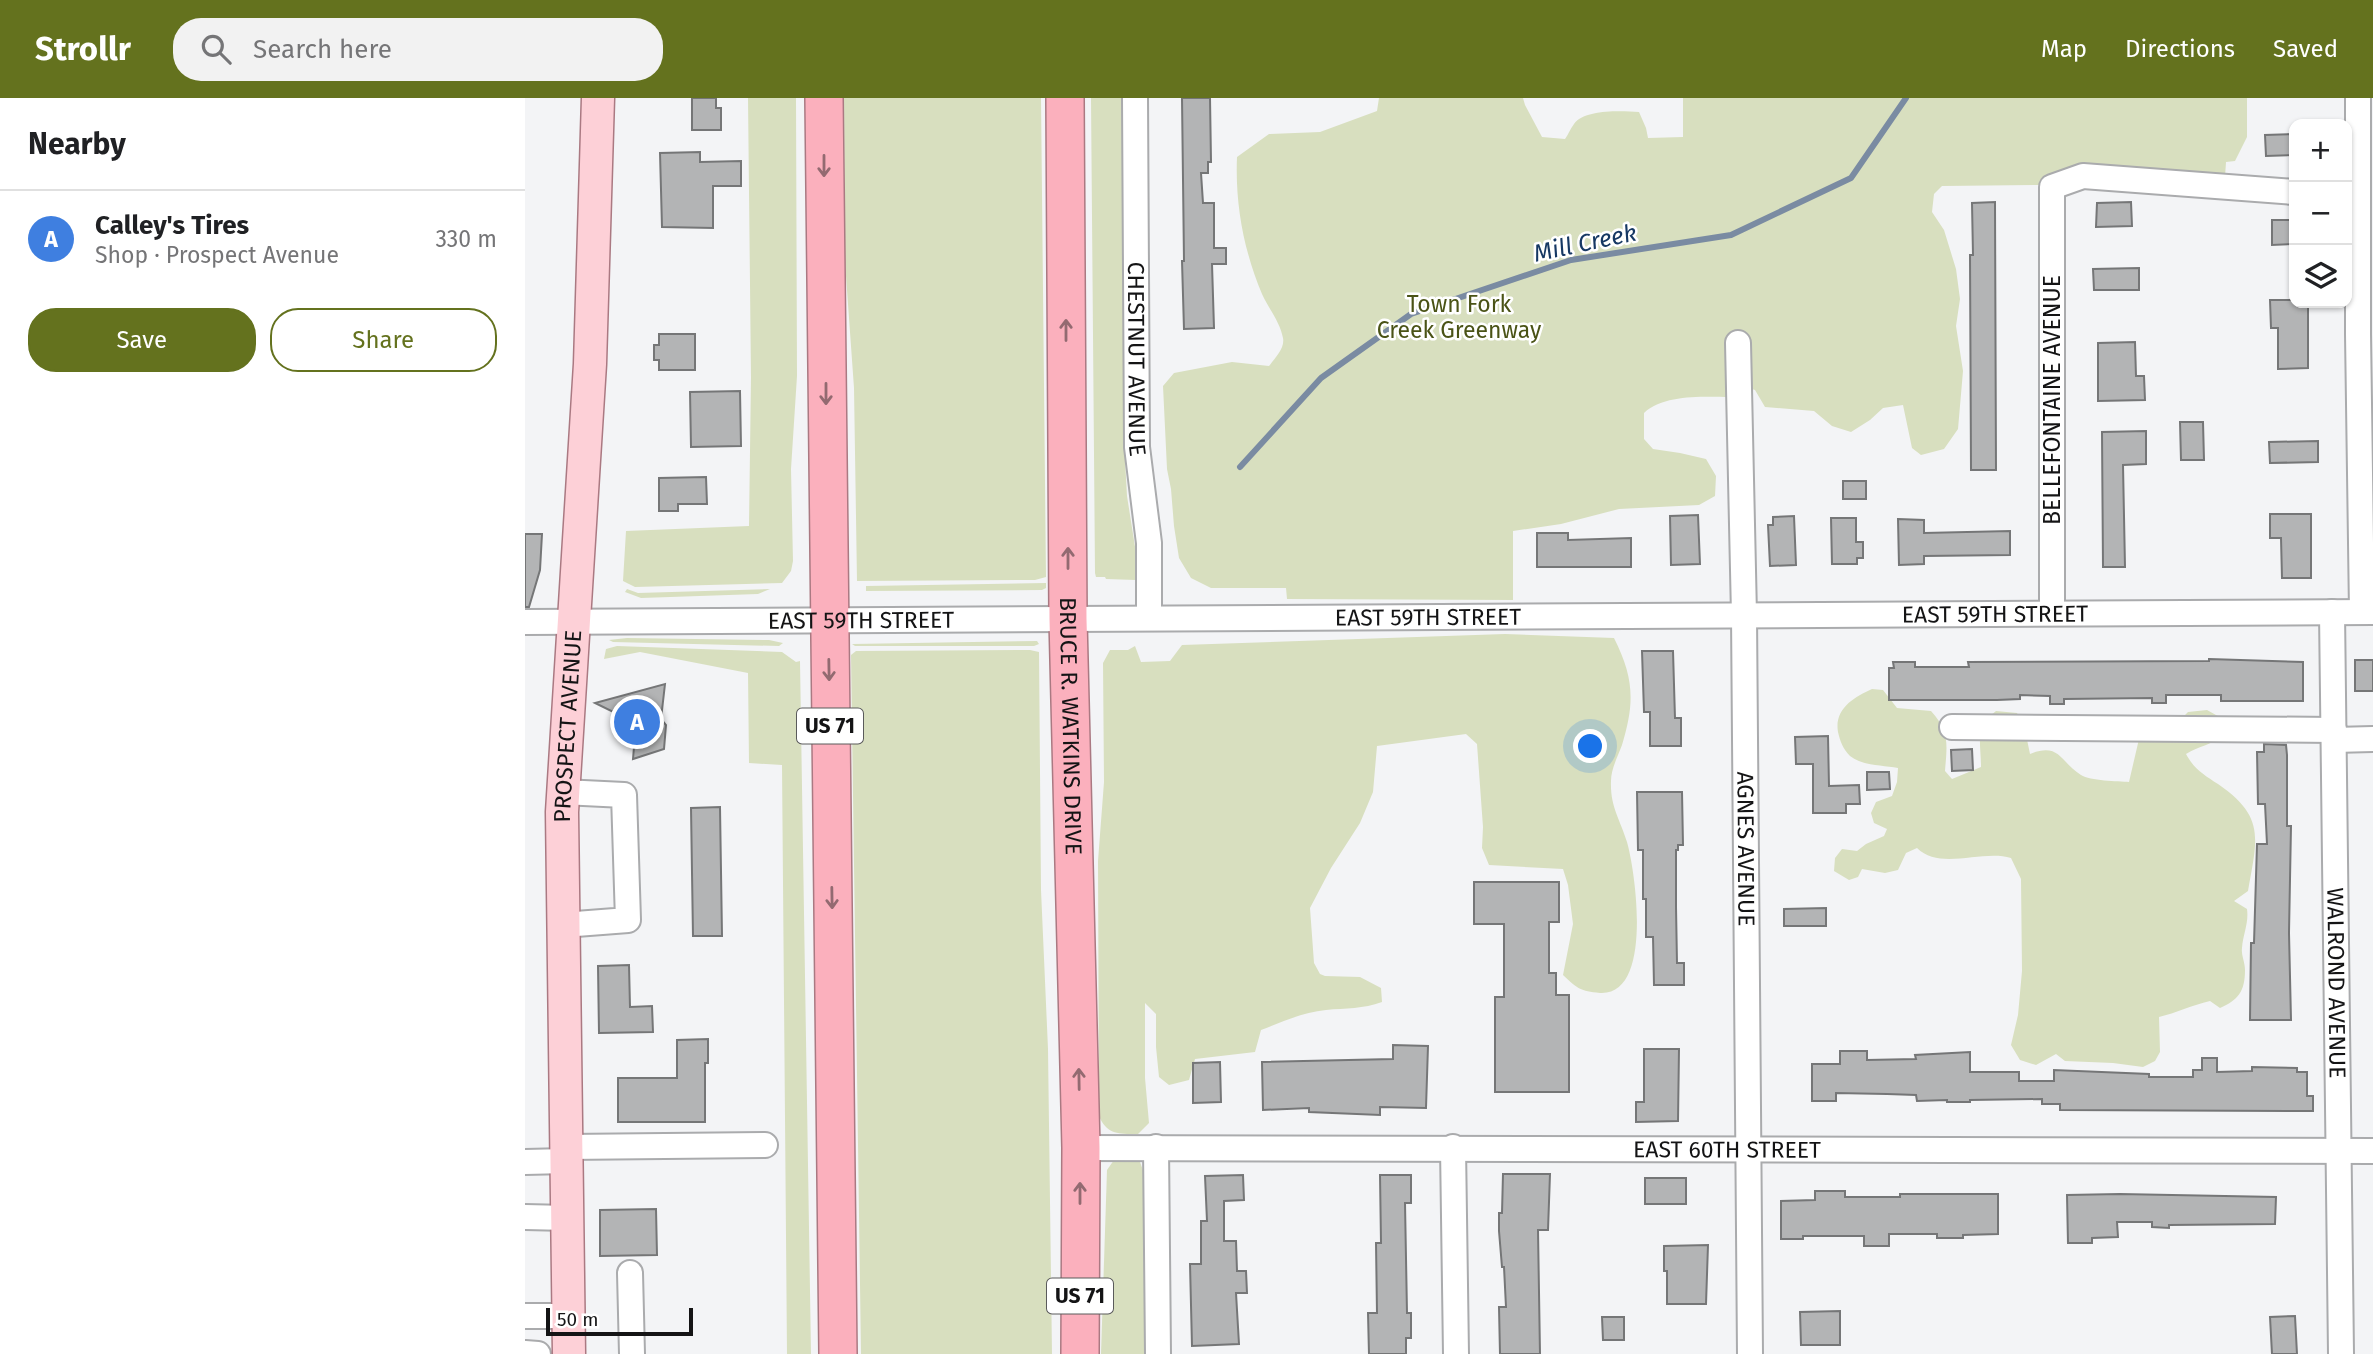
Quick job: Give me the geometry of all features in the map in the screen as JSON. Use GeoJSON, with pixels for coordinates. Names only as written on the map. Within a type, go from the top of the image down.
{"type":"FeatureCollection","features":[{"type":"Feature","properties":{"kind":"highway","name":"US 71"},"geometry":{"type":"LineString","coordinates":[[824,98],[838,1354]]}},
{"type":"Feature","properties":{"kind":"highway","name":"BRUCE R. WATKINS DRIVE"},"geometry":{"type":"LineString","coordinates":[[1065,98],[1068,619],[1080,1147],[1080,1354]]}},
{"type":"Feature","properties":{"kind":"main road","name":"PROSPECT AVENUE"},"geometry":{"type":"LineString","coordinates":[[569,1354],[563,792],[590,364],[598,98]]}},
{"type":"Feature","properties":{"kind":"street","name":"CHESTNUT AVENUE"},"geometry":{"type":"LineString","coordinates":[[1135,98],[1137,447],[1149,543],[1149,618]]}},
{"type":"Feature","properties":{"kind":"street"},"geometry":{"type":"LineString","coordinates":[[2358,98],[2368,612]]}},
{"type":"Feature","properties":{"kind":"street","name":"BELLEFONTAINE AVENUE"},"geometry":{"type":"LineString","coordinates":[[2052,613],[2052,187],[2083,176],[2289,192]]}},
{"type":"Feature","properties":{"kind":"street","name":"AGNES AVENUE"},"geometry":{"type":"LineString","coordinates":[[1738,343],[1744,615],[1749,1354]]}},
{"type":"Feature","properties":{"kind":"street","name":"WALROND AVENUE"},"geometry":{"type":"LineString","coordinates":[[2332,612],[2341,1354]]}},
{"type":"Feature","properties":{"kind":"street","name":"EAST 59TH STREET"},"geometry":{"type":"LineString","coordinates":[[525,622],[2368,612]]}},
{"type":"Feature","properties":{"kind":"street"},"geometry":{"type":"LineString","coordinates":[[1952,727],[2334,735],[2373,739]]}},
{"type":"Feature","properties":{"kind":"street"},"geometry":{"type":"LineString","coordinates":[[563,792],[624,795],[628,920],[563,925]]}},
{"type":"Feature","properties":{"kind":"street"},"geometry":{"type":"LineString","coordinates":[[525,1161],[566,1154],[765,1145]]}},
{"type":"Feature","properties":{"kind":"street","name":"EAST 60TH STREET"},"geometry":{"type":"LineString","coordinates":[[1080,1147],[2373,1151]]}},
{"type":"Feature","properties":{"kind":"street"},"geometry":{"type":"LineString","coordinates":[[1156,1147],[1159,1354]]}},
{"type":"Feature","properties":{"kind":"street"},"geometry":{"type":"LineString","coordinates":[[1453,1147],[1456,1354]]}},
{"type":"Feature","properties":{"kind":"street"},"geometry":{"type":"LineString","coordinates":[[525,1217],[567,1218]]}},
{"type":"Feature","properties":{"kind":"street"},"geometry":{"type":"LineString","coordinates":[[630,1273],[632,1354]]}},
{"type":"Feature","properties":{"kind":"street"},"geometry":{"type":"LineString","coordinates":[[525,1316],[568,1316]]}},
{"type":"Feature","properties":{"kind":"street"},"geometry":{"type":"LineString","coordinates":[[525,1353],[538,1354]]}},
{"type":"Feature","properties":{"kind":"green space"},"geometry":{"type":"Polygon","coordinates":[[[748,98],[796,98],[797,376],[791,469],[791,571],[782,583],[635,587],[623,581],[626,531],[749,526],[751,377],[748,98]]]}},
{"type":"Feature","properties":{"kind":"green space"},"geometry":{"type":"Polygon","coordinates":[[[844,98],[1041,98],[1046,577],[1035,580],[857,581],[854,388],[845,262],[844,98]]]}},
{"type":"Feature","properties":{"kind":"green space"},"geometry":{"type":"Polygon","coordinates":[[[1091,98],[1124,98],[1125,459],[1127,496],[1136,553],[1136,580],[1106,579],[1096,577],[1095,573],[1091,98]]]}},
{"type":"Feature","properties":{"kind":"green space","name":"Town Fork Creek Greenway"},"geometry":{"type":"Polygon","coordinates":[[[1379,98],[1523,98],[1542,137],[1565,139],[1579,119],[1595,113],[1613,111],[1639,112],[1648,138],[1683,137],[1683,98],[2247,98],[2247,137],[2235,161],[2226,162],[2225,177],[2056,175],[2039,185],[1942,186],[1934,194],[1932,212],[1944,230],[1956,269],[1960,299],[1956,326],[1963,371],[1958,429],[1944,449],[1921,455],[1912,448],[1903,405],[1883,408],[1851,432],[1832,426],[1814,411],[1765,407],[1755,390],[1731,382],[1730,397],[1673,400],[1663,402],[1644,413],[1644,439],[1653,449],[1706,459],[1716,476],[1715,496],[1699,505],[1619,509],[1561,524],[1513,531],[1513,600],[1287,599],[1286,588],[1211,588],[1191,578],[1179,558],[1167,469],[1163,386],[1174,373],[1232,362],[1269,366],[1283,345],[1282,332],[1262,294],[1250,261],[1239,210],[1237,157],[1269,134],[1320,132],[1377,111],[1379,98]]]}},
{"type":"Feature","properties":{"kind":"green space"},"geometry":{"type":"Polygon","coordinates":[[[1046,583],[1046,588],[1042,590],[866,591],[866,586],[1046,583]]]}},
{"type":"Feature","properties":{"kind":"green space"},"geometry":{"type":"Polygon","coordinates":[[[627,589],[638,593],[770,589],[758,594],[641,598],[625,592],[627,589]]]}},
{"type":"Feature","properties":{"kind":"green space"},"geometry":{"type":"Polygon","coordinates":[[[1505,634],[1614,638],[1626,666],[1630,690],[1629,716],[1613,767],[1611,790],[1631,858],[1637,931],[1628,975],[1617,989],[1600,993],[1588,991],[1563,975],[1573,924],[1563,869],[1489,865],[1482,848],[1477,744],[1466,734],[1377,746],[1373,792],[1360,823],[1331,868],[1310,908],[1314,963],[1320,974],[1360,977],[1381,988],[1382,1002],[1317,1011],[1261,1030],[1255,1052],[1195,1059],[1189,1080],[1169,1085],[1159,1077],[1156,1014],[1145,1003],[1145,1078],[1149,1123],[1138,1134],[1119,1133],[1106,1127],[1099,1116],[1098,861],[1104,782],[1103,663],[1110,650],[1128,650],[1135,646],[1141,662],[1170,661],[1182,645],[1505,634]]]}},
{"type":"Feature","properties":{"kind":"green space"},"geometry":{"type":"Polygon","coordinates":[[[609,640],[769,640],[783,643],[779,646],[609,640]]]}},
{"type":"Feature","properties":{"kind":"green space"},"geometry":{"type":"Polygon","coordinates":[[[1037,641],[1039,644],[1034,646],[852,644],[1037,641]]]}},
{"type":"Feature","properties":{"kind":"green space"},"geometry":{"type":"Polygon","coordinates":[[[617,646],[782,652],[796,662],[800,661],[811,1354],[787,1354],[782,765],[749,763],[748,673],[640,652],[604,659],[606,649],[617,646]]]}},
{"type":"Feature","properties":{"kind":"green space"},"geometry":{"type":"Polygon","coordinates":[[[856,651],[1039,652],[1041,890],[1048,1049],[1052,1354],[861,1354],[851,655],[856,651]]]}},
{"type":"Feature","properties":{"kind":"green space"},"geometry":{"type":"Polygon","coordinates":[[[1872,689],[1883,690],[1897,708],[1931,711],[1944,732],[1945,771],[1952,779],[1981,767],[1980,736],[1984,723],[1996,711],[2017,713],[2024,725],[2030,754],[2048,750],[2059,755],[2085,777],[2129,782],[2139,739],[2178,722],[2188,712],[2207,710],[2225,720],[2224,735],[2186,754],[2192,764],[2244,807],[2254,830],[2254,857],[2248,891],[2234,901],[2247,909],[2242,951],[2245,978],[2239,994],[2232,1002],[2220,1008],[2210,1001],[2159,1017],[2160,1052],[2155,1061],[2143,1067],[2065,1061],[2056,1054],[2036,1065],[2020,1060],[2011,1045],[2018,1015],[2022,971],[2021,879],[2011,858],[1937,858],[1926,855],[1917,848],[1906,853],[1898,870],[1885,873],[1862,869],[1858,877],[1849,880],[1834,871],[1835,858],[1842,849],[1857,851],[1884,836],[1887,829],[1874,823],[1871,813],[1876,802],[1892,796],[1897,782],[1898,768],[1855,759],[1845,751],[1839,735],[1838,724],[1842,710],[1852,700],[1872,689]]]}},
{"type":"Feature","properties":{"kind":"green space"},"geometry":{"type":"Polygon","coordinates":[[[1134,1159],[1140,1162],[1144,1173],[1147,1354],[1101,1354],[1107,1170],[1114,1160],[1134,1159]]]}},
{"type":"Feature","properties":{"kind":"building"},"geometry":{"type":"Polygon","coordinates":[[[692,98],[716,98],[716,108],[721,108],[721,130],[692,130],[692,98]]]}},
{"type":"Feature","properties":{"kind":"building"},"geometry":{"type":"Polygon","coordinates":[[[1182,98],[1210,98],[1211,162],[1208,162],[1208,173],[1201,173],[1203,203],[1214,203],[1214,248],[1226,248],[1226,264],[1212,264],[1214,328],[1184,329],[1182,98]]]}},
{"type":"Feature","properties":{"kind":"building"},"geometry":{"type":"Polygon","coordinates":[[[2289,134],[2289,155],[2266,156],[2265,135],[2289,134]]]}},
{"type":"Feature","properties":{"kind":"building"},"geometry":{"type":"Polygon","coordinates":[[[700,152],[700,162],[741,161],[741,186],[713,186],[713,228],[662,227],[660,153],[700,152]]]}},
{"type":"Feature","properties":{"kind":"building"},"geometry":{"type":"Polygon","coordinates":[[[1995,202],[1996,470],[1971,470],[1972,203],[1995,202]]]}},
{"type":"Feature","properties":{"kind":"building"},"geometry":{"type":"Polygon","coordinates":[[[2131,202],[2132,226],[2096,227],[2097,203],[2131,202]]]}},
{"type":"Feature","properties":{"kind":"building"},"geometry":{"type":"Polygon","coordinates":[[[2272,220],[2289,220],[2289,244],[2272,245],[2272,220]]]}},
{"type":"Feature","properties":{"kind":"building"},"geometry":{"type":"Polygon","coordinates":[[[2139,268],[2139,290],[2094,290],[2093,269],[2139,268]]]}},
{"type":"Feature","properties":{"kind":"building"},"geometry":{"type":"Polygon","coordinates":[[[2270,300],[2289,300],[2289,308],[2308,308],[2308,368],[2278,369],[2278,328],[2271,328],[2270,300]]]}},
{"type":"Feature","properties":{"kind":"building"},"geometry":{"type":"Polygon","coordinates":[[[659,334],[695,334],[695,370],[659,370],[659,360],[654,360],[654,345],[659,345],[659,334]]]}},
{"type":"Feature","properties":{"kind":"building"},"geometry":{"type":"Polygon","coordinates":[[[2135,342],[2136,376],[2144,376],[2145,400],[2098,401],[2098,343],[2135,342]]]}},
{"type":"Feature","properties":{"kind":"building"},"geometry":{"type":"Polygon","coordinates":[[[740,391],[741,446],[691,447],[690,392],[740,391]]]}},
{"type":"Feature","properties":{"kind":"building"},"geometry":{"type":"Polygon","coordinates":[[[2180,422],[2203,422],[2204,460],[2181,460],[2180,422]]]}},
{"type":"Feature","properties":{"kind":"building"},"geometry":{"type":"Polygon","coordinates":[[[2146,431],[2146,464],[2123,465],[2125,567],[2103,567],[2102,432],[2146,431]]]}},
{"type":"Feature","properties":{"kind":"building"},"geometry":{"type":"Polygon","coordinates":[[[2318,441],[2318,462],[2270,463],[2269,442],[2318,441]]]}},
{"type":"Feature","properties":{"kind":"building"},"geometry":{"type":"Polygon","coordinates":[[[706,477],[707,504],[678,504],[678,511],[659,511],[659,478],[706,477]]]}},
{"type":"Feature","properties":{"kind":"building"},"geometry":{"type":"Polygon","coordinates":[[[1843,481],[1866,481],[1866,499],[1843,499],[1843,481]]]}},
{"type":"Feature","properties":{"kind":"building"},"geometry":{"type":"Polygon","coordinates":[[[2270,514],[2311,514],[2311,578],[2282,578],[2281,538],[2270,538],[2270,514]]]}},
{"type":"Feature","properties":{"kind":"building"},"geometry":{"type":"Polygon","coordinates":[[[1698,515],[1700,564],[1671,565],[1670,516],[1698,515]]]}},
{"type":"Feature","properties":{"kind":"building"},"geometry":{"type":"Polygon","coordinates":[[[1794,516],[1796,565],[1770,566],[1768,525],[1773,525],[1773,517],[1794,516]]]}},
{"type":"Feature","properties":{"kind":"building"},"geometry":{"type":"Polygon","coordinates":[[[1831,518],[1856,518],[1856,542],[1863,542],[1863,558],[1857,558],[1857,564],[1832,564],[1831,518]]]}},
{"type":"Feature","properties":{"kind":"building"},"geometry":{"type":"Polygon","coordinates":[[[1898,519],[1924,520],[1924,533],[2010,531],[2010,555],[1924,556],[1924,564],[1899,565],[1898,519]]]}},
{"type":"Feature","properties":{"kind":"building"},"geometry":{"type":"Polygon","coordinates":[[[1537,533],[1568,533],[1568,540],[1631,538],[1631,567],[1537,567],[1537,533]]]}},
{"type":"Feature","properties":{"kind":"building"},"geometry":{"type":"Polygon","coordinates":[[[525,534],[542,534],[540,570],[529,607],[525,607],[525,534]]]}},
{"type":"Feature","properties":{"kind":"building"},"geometry":{"type":"Polygon","coordinates":[[[1642,651],[1673,651],[1675,718],[1681,718],[1681,746],[1650,746],[1650,712],[1644,712],[1642,651]]]}},
{"type":"Feature","properties":{"kind":"building"},"geometry":{"type":"Polygon","coordinates":[[[2209,659],[2303,662],[2303,701],[2221,701],[2221,695],[2166,695],[2166,703],[2152,703],[2152,698],[2064,699],[2064,704],[2050,704],[2050,696],[2020,695],[2020,699],[1997,700],[1889,700],[1889,668],[1894,668],[1893,662],[1915,662],[1915,667],[1969,667],[1968,662],[2209,659]]]}},
{"type":"Feature","properties":{"kind":"building"},"geometry":{"type":"Polygon","coordinates":[[[2355,660],[2373,660],[2373,691],[2355,691],[2355,660]]]}},
{"type":"Feature","properties":{"kind":"building"},"geometry":{"type":"Polygon","coordinates":[[[665,684],[661,719],[666,725],[664,749],[633,759],[636,723],[595,703],[665,684]]]}},
{"type":"Feature","properties":{"kind":"building"},"geometry":{"type":"Polygon","coordinates":[[[1828,736],[1829,786],[1859,785],[1860,804],[1846,804],[1846,813],[1813,813],[1813,764],[1796,764],[1795,737],[1828,736]]]}},
{"type":"Feature","properties":{"kind":"building"},"geometry":{"type":"Polygon","coordinates":[[[2264,744],[2286,745],[2287,755],[2287,826],[2291,826],[2291,1020],[2250,1020],[2257,844],[2267,844],[2265,804],[2258,804],[2257,752],[2264,752],[2264,744]]]}},
{"type":"Feature","properties":{"kind":"building"},"geometry":{"type":"Polygon","coordinates":[[[1972,749],[1973,770],[1952,771],[1951,750],[1972,749]]]}},
{"type":"Feature","properties":{"kind":"building"},"geometry":{"type":"Polygon","coordinates":[[[1867,772],[1889,772],[1890,789],[1867,790],[1867,772]]]}},
{"type":"Feature","properties":{"kind":"building"},"geometry":{"type":"Polygon","coordinates":[[[1637,792],[1682,792],[1683,845],[1678,845],[1676,850],[1676,907],[1677,963],[1684,963],[1684,985],[1654,985],[1653,937],[1646,937],[1643,850],[1638,850],[1637,792]]]}},
{"type":"Feature","properties":{"kind":"building"},"geometry":{"type":"Polygon","coordinates":[[[720,807],[722,936],[693,936],[691,808],[720,807]]]}},
{"type":"Feature","properties":{"kind":"building"},"geometry":{"type":"Polygon","coordinates":[[[1474,882],[1559,882],[1559,922],[1549,922],[1549,973],[1556,973],[1556,995],[1569,995],[1569,1092],[1495,1092],[1495,997],[1504,997],[1504,924],[1474,924],[1474,882]]]}},
{"type":"Feature","properties":{"kind":"building"},"geometry":{"type":"Polygon","coordinates":[[[1826,908],[1826,926],[1784,926],[1784,909],[1826,908]]]}},
{"type":"Feature","properties":{"kind":"building"},"geometry":{"type":"Polygon","coordinates":[[[629,965],[630,1007],[652,1006],[653,1032],[599,1033],[598,966],[629,965]]]}},
{"type":"Feature","properties":{"kind":"building"},"geometry":{"type":"Polygon","coordinates":[[[708,1039],[708,1063],[705,1063],[705,1122],[618,1122],[618,1078],[677,1078],[677,1040],[708,1039]]]}},
{"type":"Feature","properties":{"kind":"building"},"geometry":{"type":"Polygon","coordinates":[[[1393,1045],[1428,1046],[1426,1108],[1380,1107],[1380,1115],[1309,1112],[1309,1108],[1263,1110],[1262,1062],[1393,1059],[1393,1045]]]}},
{"type":"Feature","properties":{"kind":"building"},"geometry":{"type":"Polygon","coordinates":[[[1644,1049],[1679,1049],[1678,1121],[1636,1122],[1636,1102],[1644,1102],[1644,1049]]]}},
{"type":"Feature","properties":{"kind":"building"},"geometry":{"type":"Polygon","coordinates":[[[1840,1051],[1867,1051],[1867,1060],[1916,1059],[1915,1055],[1970,1052],[1970,1072],[2019,1072],[2019,1081],[2054,1081],[2054,1070],[2149,1074],[2149,1077],[2193,1077],[2193,1070],[2202,1070],[2202,1058],[2217,1058],[2217,1072],[2252,1071],[2252,1067],[2297,1068],[2297,1072],[2307,1072],[2307,1096],[2313,1096],[2313,1111],[2060,1110],[2060,1104],[2042,1104],[2042,1099],[1947,1102],[1917,1101],[1916,1095],[1887,1094],[1836,1093],[1836,1101],[1812,1101],[1812,1064],[1840,1064],[1840,1051]]]}},
{"type":"Feature","properties":{"kind":"building"},"geometry":{"type":"Polygon","coordinates":[[[1220,1062],[1221,1102],[1193,1103],[1193,1063],[1220,1062]]]}},
{"type":"Feature","properties":{"kind":"building"},"geometry":{"type":"Polygon","coordinates":[[[1503,1174],[1550,1174],[1548,1230],[1538,1230],[1540,1354],[1500,1354],[1499,1307],[1506,1307],[1499,1231],[1503,1174]]]}},
{"type":"Feature","properties":{"kind":"building"},"geometry":{"type":"Polygon","coordinates":[[[1243,1175],[1244,1200],[1224,1201],[1224,1241],[1236,1241],[1237,1271],[1246,1271],[1247,1293],[1236,1293],[1239,1344],[1192,1346],[1190,1264],[1201,1264],[1201,1221],[1207,1221],[1205,1176],[1243,1175]]]}},
{"type":"Feature","properties":{"kind":"building"},"geometry":{"type":"Polygon","coordinates":[[[1380,1175],[1411,1175],[1411,1203],[1405,1203],[1407,1313],[1411,1313],[1411,1338],[1406,1338],[1406,1354],[1369,1354],[1368,1313],[1377,1313],[1376,1243],[1381,1243],[1380,1175]]]}},
{"type":"Feature","properties":{"kind":"building"},"geometry":{"type":"Polygon","coordinates":[[[1645,1178],[1686,1178],[1686,1204],[1645,1204],[1645,1178]]]}},
{"type":"Feature","properties":{"kind":"building"},"geometry":{"type":"Polygon","coordinates":[[[1815,1191],[1845,1191],[1845,1197],[1998,1194],[1998,1234],[1937,1238],[1937,1234],[1889,1234],[1889,1246],[1864,1246],[1864,1236],[1803,1236],[1803,1239],[1781,1239],[1781,1201],[1815,1200],[1815,1191]]]}},
{"type":"Feature","properties":{"kind":"building"},"geometry":{"type":"Polygon","coordinates":[[[2067,1195],[2276,1197],[2275,1224],[2169,1225],[2169,1228],[2152,1227],[2152,1222],[2117,1222],[2118,1237],[2092,1238],[2092,1243],[2068,1243],[2067,1195]]]}},
{"type":"Feature","properties":{"kind":"building"},"geometry":{"type":"Polygon","coordinates":[[[656,1209],[657,1255],[600,1256],[600,1210],[656,1209]]]}},
{"type":"Feature","properties":{"kind":"building"},"geometry":{"type":"Polygon","coordinates":[[[1708,1245],[1706,1304],[1667,1304],[1664,1246],[1708,1245]]]}},
{"type":"Feature","properties":{"kind":"building"},"geometry":{"type":"Polygon","coordinates":[[[1840,1311],[1840,1345],[1801,1345],[1800,1312],[1840,1311]]]}},
{"type":"Feature","properties":{"kind":"building"},"geometry":{"type":"Polygon","coordinates":[[[2295,1316],[2297,1354],[2272,1354],[2270,1317],[2295,1316]]]}},
{"type":"Feature","properties":{"kind":"building"},"geometry":{"type":"Polygon","coordinates":[[[1602,1317],[1624,1317],[1624,1340],[1603,1340],[1602,1317]]]}},
{"type":"Feature","properties":{"kind":"waterway","name":"Mill Creek"},"geometry":{"type":"LineString","coordinates":[[1240,467],[1321,378],[1411,314],[1571,260],[1731,235],[1851,178],[1906,98]]}},
{"type":"Feature","properties":{"kind":"place","name":"Calley's Tires"},"geometry":{"type":"Point","coordinates":[637,722]}}]}
